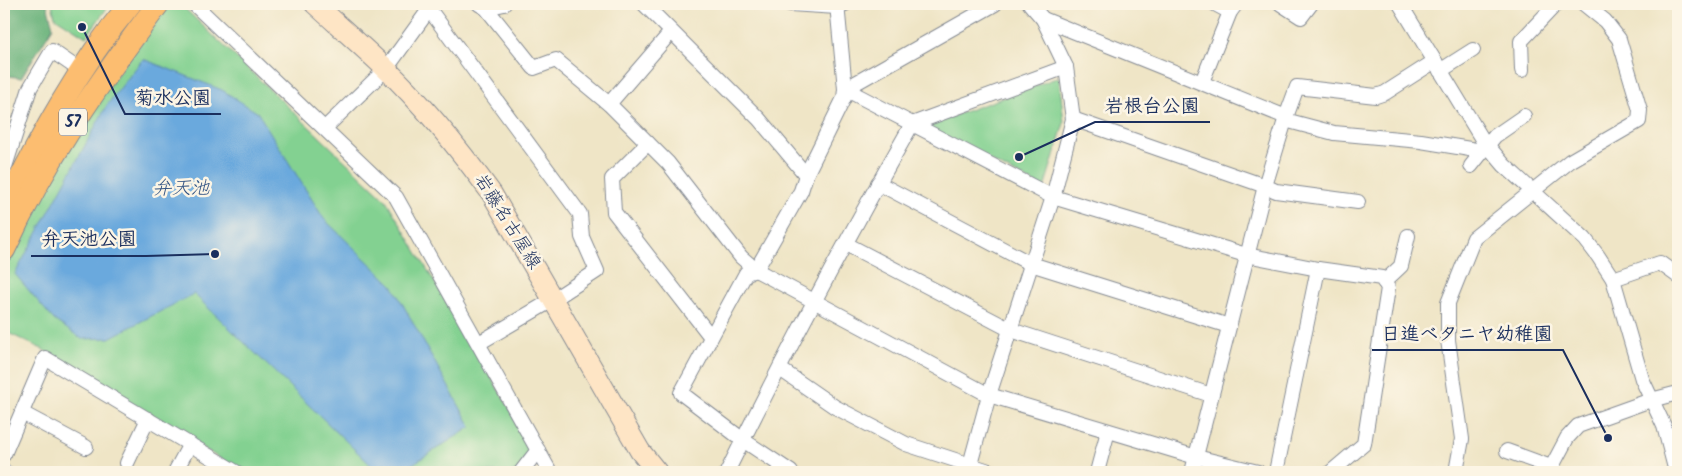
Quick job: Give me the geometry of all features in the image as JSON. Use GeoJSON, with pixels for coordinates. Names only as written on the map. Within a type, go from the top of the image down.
{"type":"FeatureCollection","features":[{"type":"Feature","properties":{"kind":"main road","name":"57"},"geometry":{"type":"LineString","coordinates":[[4,211],[9,175],[104,36],[130,4]]}},
{"type":"Feature","properties":{"kind":"main road","name":"57"},"geometry":{"type":"LineString","coordinates":[[4,250],[16,224],[69,129],[112,64],[158,4]]}},
{"type":"Feature","properties":{"kind":"main road","name":"岩藤名古屋線"},"geometry":{"type":"LineString","coordinates":[[315,4],[386,70],[428,114],[492,194],[640,451],[658,472]]}},
{"type":"Feature","properties":{"kind":"street"},"geometry":{"type":"LineString","coordinates":[[194,4],[396,197],[550,472]]}},
{"type":"Feature","properties":{"kind":"street"},"geometry":{"type":"LineString","coordinates":[[483,6],[504,4]]}},
{"type":"Feature","properties":{"kind":"street"},"geometry":{"type":"LineString","coordinates":[[644,4],[759,119],[806,175]]}},
{"type":"Feature","properties":{"kind":"street"},"geometry":{"type":"LineString","coordinates":[[790,4],[840,5],[844,98],[806,175],[801,191],[756,270],[746,273],[681,393],[743,440],[792,472]]}},
{"type":"Feature","properties":{"kind":"street"},"geometry":{"type":"LineString","coordinates":[[845,89],[995,4]]}},
{"type":"Feature","properties":{"kind":"street"},"geometry":{"type":"LineString","coordinates":[[969,469],[989,395],[1053,197],[1073,119],[1066,67],[1043,19],[1030,4]]}},
{"type":"Feature","properties":{"kind":"street"},"geometry":{"type":"LineString","coordinates":[[1202,82],[1233,8],[1215,4]]}},
{"type":"Feature","properties":{"kind":"street"},"geometry":{"type":"LineString","coordinates":[[1281,4],[1300,18],[1311,4]]}},
{"type":"Feature","properties":{"kind":"street"},"geometry":{"type":"LineString","coordinates":[[1400,4],[1482,144],[1585,239],[1613,280],[1642,379],[1664,426],[1676,472]]}},
{"type":"Feature","properties":{"kind":"street"},"geometry":{"type":"LineString","coordinates":[[1522,70],[1521,41],[1556,4]]}},
{"type":"Feature","properties":{"kind":"street"},"geometry":{"type":"LineString","coordinates":[[1456,472],[1462,439],[1448,340],[1448,303],[1474,238],[1570,161],[1639,120],[1640,110],[1620,39],[1605,21],[1584,4]]}},
{"type":"Feature","properties":{"kind":"street"},"geometry":{"type":"LineString","coordinates":[[325,128],[386,70],[429,5],[580,214],[582,238],[597,271],[554,299],[479,343]]}},
{"type":"Feature","properties":{"kind":"street"},"geometry":{"type":"LineString","coordinates":[[483,6],[534,68],[556,60],[609,104],[668,163],[741,257],[756,270],[989,395],[1196,457],[1258,472]]}},
{"type":"Feature","properties":{"kind":"street"},"geometry":{"type":"LineString","coordinates":[[1043,19],[1202,82],[1286,118],[1334,132],[1422,141],[1476,150],[1482,144]]}},
{"type":"Feature","properties":{"kind":"street"},"geometry":{"type":"LineString","coordinates":[[609,104],[671,32]]}},
{"type":"Feature","properties":{"kind":"street"},"geometry":{"type":"LineString","coordinates":[[1192,472],[1246,255],[1265,186],[1297,87],[1376,96],[1385,94],[1473,50]]}},
{"type":"Feature","properties":{"kind":"street"},"geometry":{"type":"LineString","coordinates":[[9,175],[30,88],[52,51],[81,71]]}},
{"type":"Feature","properties":{"kind":"street"},"geometry":{"type":"LineString","coordinates":[[727,472],[878,183],[912,124],[1066,67]]}},
{"type":"Feature","properties":{"kind":"street"},"geometry":{"type":"LineString","coordinates":[[845,89],[1053,197],[1246,255],[1318,269],[1382,278],[1388,288],[1364,444],[1331,472]]}},
{"type":"Feature","properties":{"kind":"street"},"geometry":{"type":"LineString","coordinates":[[1471,166],[1489,131],[1525,111]]}},
{"type":"Feature","properties":{"kind":"street"},"geometry":{"type":"LineString","coordinates":[[1073,119],[1276,191],[1358,202]]}},
{"type":"Feature","properties":{"kind":"street"},"geometry":{"type":"LineString","coordinates":[[648,143],[612,179],[614,212],[711,337]]}},
{"type":"Feature","properties":{"kind":"street"},"geometry":{"type":"LineString","coordinates":[[878,183],[1031,264],[1229,326]]}},
{"type":"Feature","properties":{"kind":"street"},"geometry":{"type":"LineString","coordinates":[[1384,282],[1401,266],[1408,236]]}},
{"type":"Feature","properties":{"kind":"street"},"geometry":{"type":"LineString","coordinates":[[846,244],[1011,330],[1211,395]]}},
{"type":"Feature","properties":{"kind":"street"},"geometry":{"type":"LineString","coordinates":[[1613,280],[1660,263],[1678,276]]}},
{"type":"Feature","properties":{"kind":"street"},"geometry":{"type":"LineString","coordinates":[[1276,472],[1318,269]]}},
{"type":"Feature","properties":{"kind":"street"},"geometry":{"type":"LineString","coordinates":[[4,454],[45,358],[236,472]]}},
{"type":"Feature","properties":{"kind":"street"},"geometry":{"type":"LineString","coordinates":[[780,368],[835,407],[897,439],[969,469],[992,472]]}},
{"type":"Feature","properties":{"kind":"street"},"geometry":{"type":"LineString","coordinates":[[1507,451],[1550,470],[1567,438],[1578,426],[1651,400],[1678,393]]}},
{"type":"Feature","properties":{"kind":"street"},"geometry":{"type":"LineString","coordinates":[[22,413],[86,447]]}},
{"type":"Feature","properties":{"kind":"street"},"geometry":{"type":"LineString","coordinates":[[127,463],[148,419]]}},
{"type":"Feature","properties":{"kind":"street"},"geometry":{"type":"LineString","coordinates":[[1097,472],[1108,431]]}},
{"type":"Feature","properties":{"kind":"street"},"geometry":{"type":"LineString","coordinates":[[175,472],[190,444]]}},
{"type":"Feature","properties":{"kind":"street"},"geometry":{"type":"LineString","coordinates":[[521,472],[538,450]]}},
{"type":"Feature","properties":{"kind":"green space"},"geometry":{"type":"Polygon","coordinates":[[[4,4],[47,4],[53,27],[21,78],[4,75],[4,4]]]}},
{"type":"Feature","properties":{"kind":"green space"},"geometry":{"type":"Polygon","coordinates":[[[52,4],[110,4],[86,37],[55,17],[52,4]]]}},
{"type":"Feature","properties":{"kind":"green space"},"geometry":{"type":"Polygon","coordinates":[[[170,4],[180,4],[386,200],[536,453],[521,472],[242,472],[42,349],[4,331],[4,272],[19,236],[100,97],[170,4]]]}},
{"type":"Feature","properties":{"kind":"green space"},"geometry":{"type":"Polygon","coordinates":[[[1059,77],[1064,123],[1044,188],[923,127],[1059,77]]]}},
{"type":"Feature","properties":{"kind":"water","name":"弁天池"},"geometry":{"type":"Polygon","coordinates":[[[143,59],[222,90],[258,113],[324,219],[392,285],[471,427],[400,472],[378,472],[194,294],[109,338],[82,339],[54,320],[15,274],[107,105],[143,59]]]}},
{"type":"Feature","properties":{"kind":"place","name":"菊水公園"},"geometry":{"type":"Point","coordinates":[82,27]}},
{"type":"Feature","properties":{"kind":"place","name":"岩根台公園"},"geometry":{"type":"Point","coordinates":[1019,157]}},
{"type":"Feature","properties":{"kind":"place","name":"弁天池公園"},"geometry":{"type":"Point","coordinates":[215,254]}},
{"type":"Feature","properties":{"kind":"place","name":"日進ベタニヤ幼稚園"},"geometry":{"type":"Point","coordinates":[1608,438]}}]}
